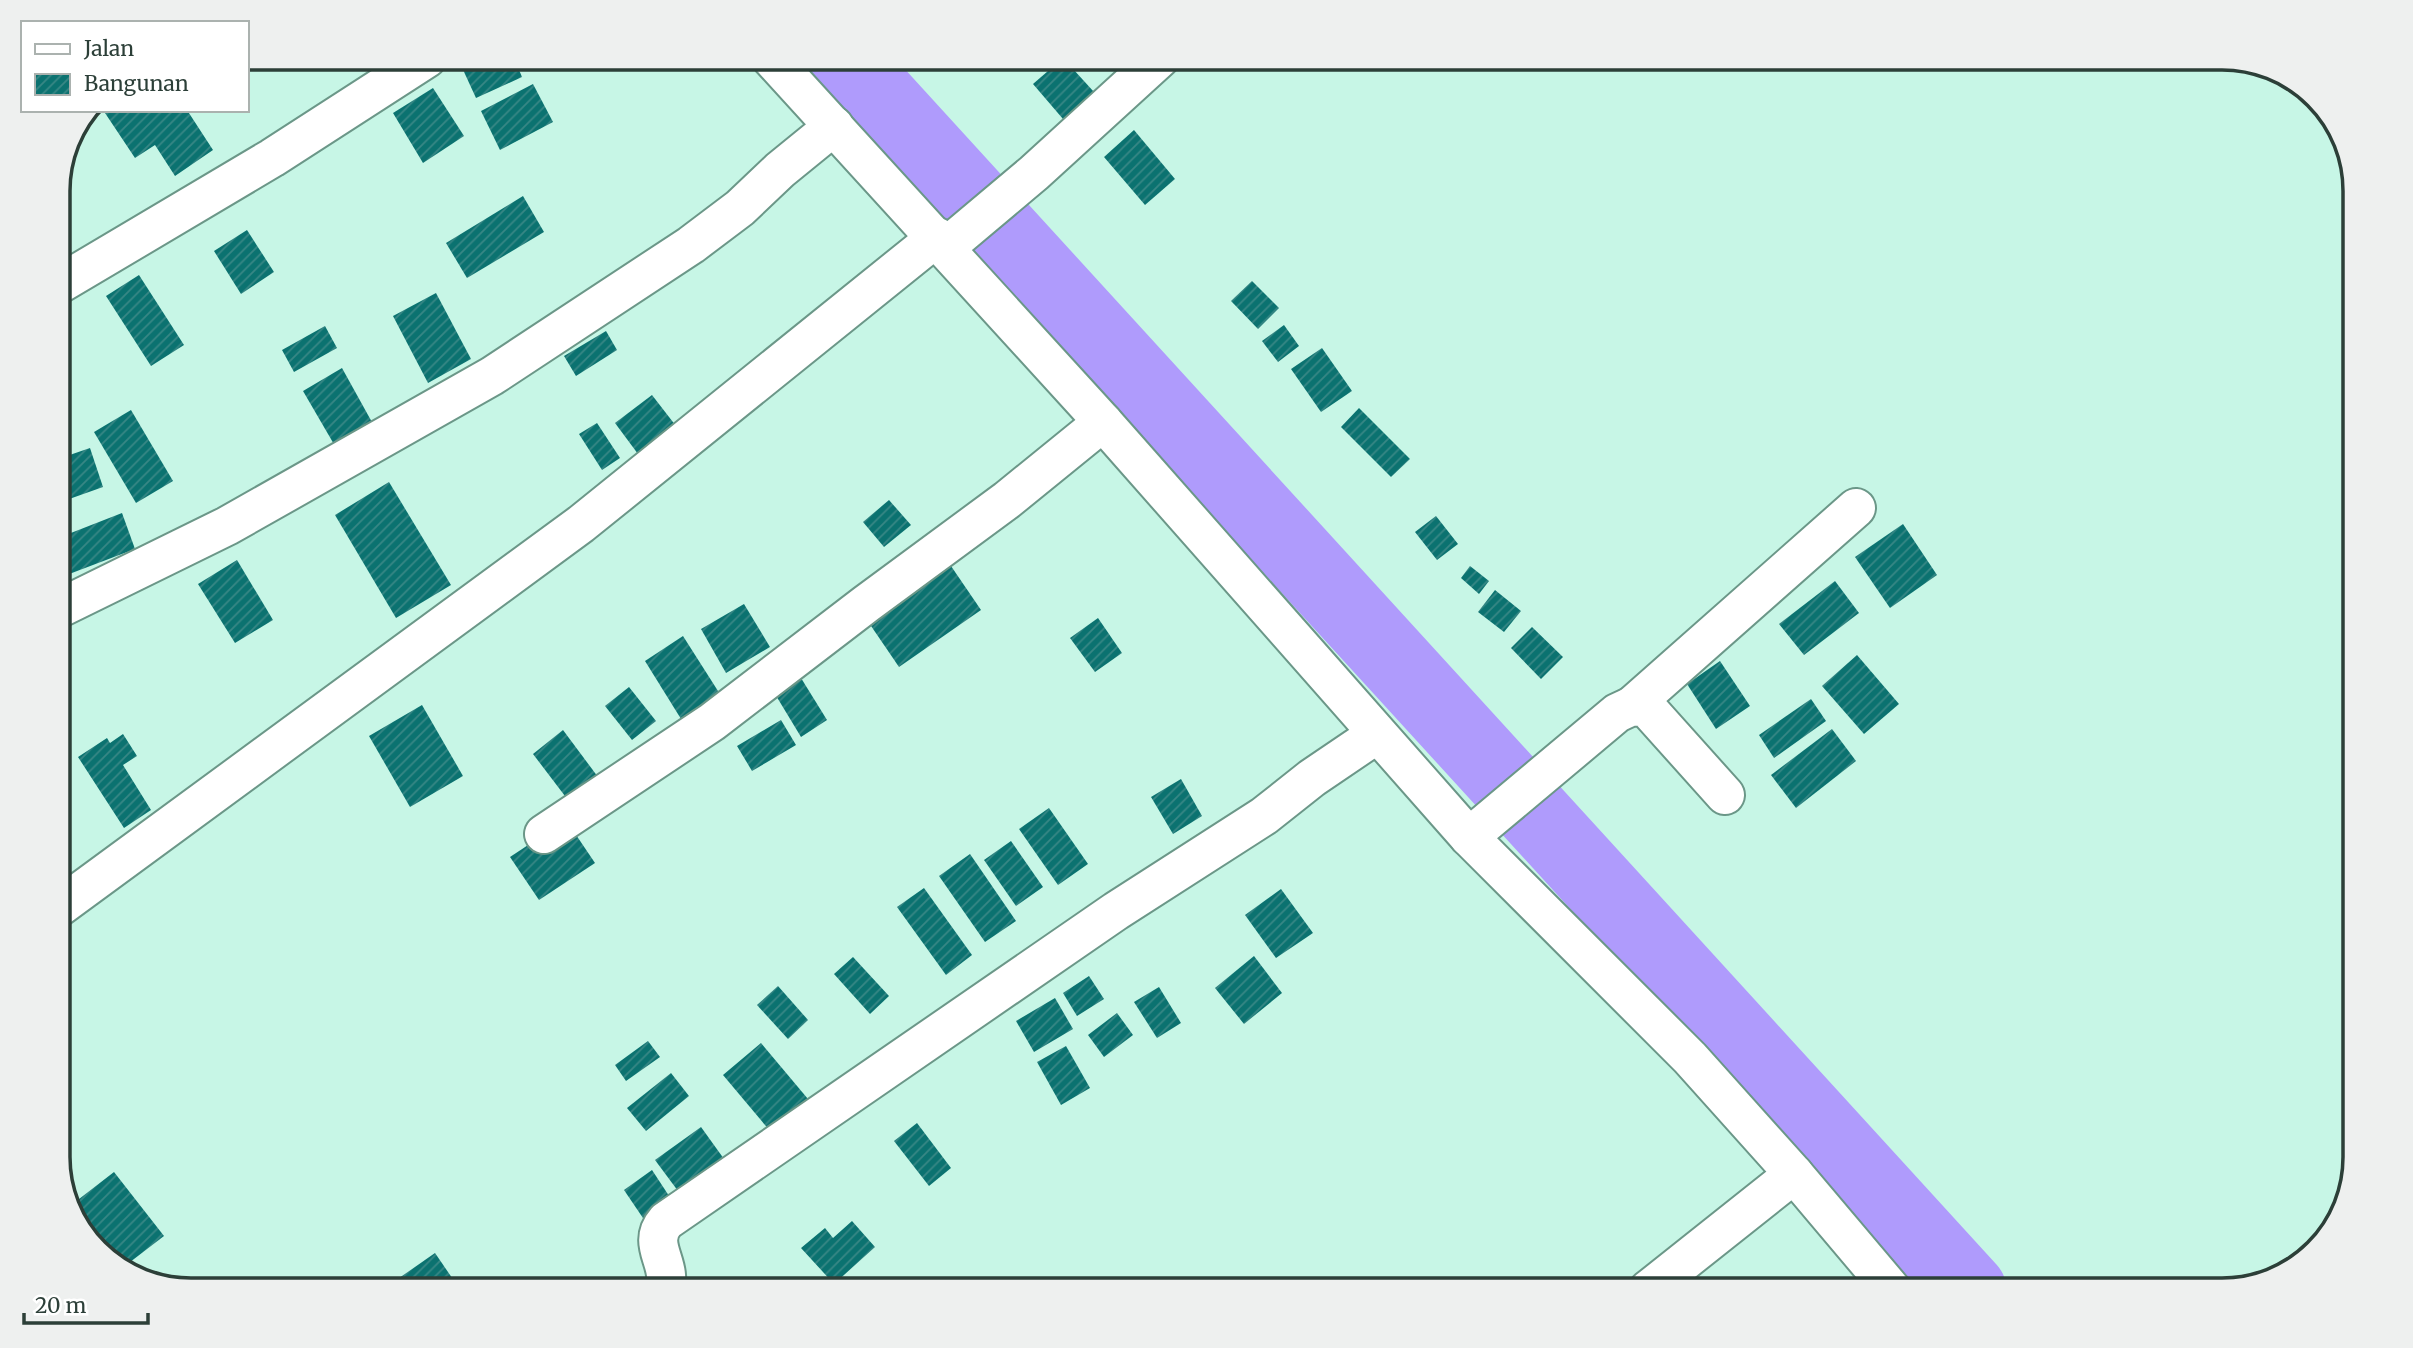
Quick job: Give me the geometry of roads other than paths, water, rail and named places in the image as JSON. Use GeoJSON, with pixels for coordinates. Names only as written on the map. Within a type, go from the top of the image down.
{"type":"FeatureCollection","features":[{"type":"Feature","properties":{"kind":"street"},"geometry":{"type":"LineString","coordinates":[[70,278],[272,158],[408,70]]}},
{"type":"Feature","properties":{"kind":"street"},"geometry":{"type":"LineString","coordinates":[[782,70],[946,241],[1469,837],[1690,1058],[1794,1174],[1882,1278]]}},
{"type":"Feature","properties":{"kind":"street"},"geometry":{"type":"LineString","coordinates":[[70,899],[581,524],[890,275],[946,241],[1034,173],[1147,70]]}},
{"type":"Feature","properties":{"kind":"street"},"geometry":{"type":"LineString","coordinates":[[70,602],[227,526],[492,376],[691,245],[740,208],[780,170],[834,126]]}},
{"type":"Feature","properties":{"kind":"street"},"geometry":{"type":"LineString","coordinates":[[544,834],[712,722],[1007,500],[1103,422]]}},
{"type":"Feature","properties":{"kind":"street"},"geometry":{"type":"LineString","coordinates":[[1469,837],[1617,713],[1632,706],[1856,508]]}},
{"type":"Feature","properties":{"kind":"street"},"geometry":{"type":"LineString","coordinates":[[1632,706],[1647,708],[1725,795]]}},
{"type":"Feature","properties":{"kind":"street"},"geometry":{"type":"LineString","coordinates":[[666,1278],[658,1229],[666,1220],[1105,918],[1264,816],[1377,734]]}},
{"type":"Feature","properties":{"kind":"street"},"geometry":{"type":"LineString","coordinates":[[1663,1278],[1794,1174]]}},
{"type":"Feature","properties":{"kind":"waterway"},"geometry":{"type":"LineString","coordinates":[[855,70],[1958,1278]]}}]}
